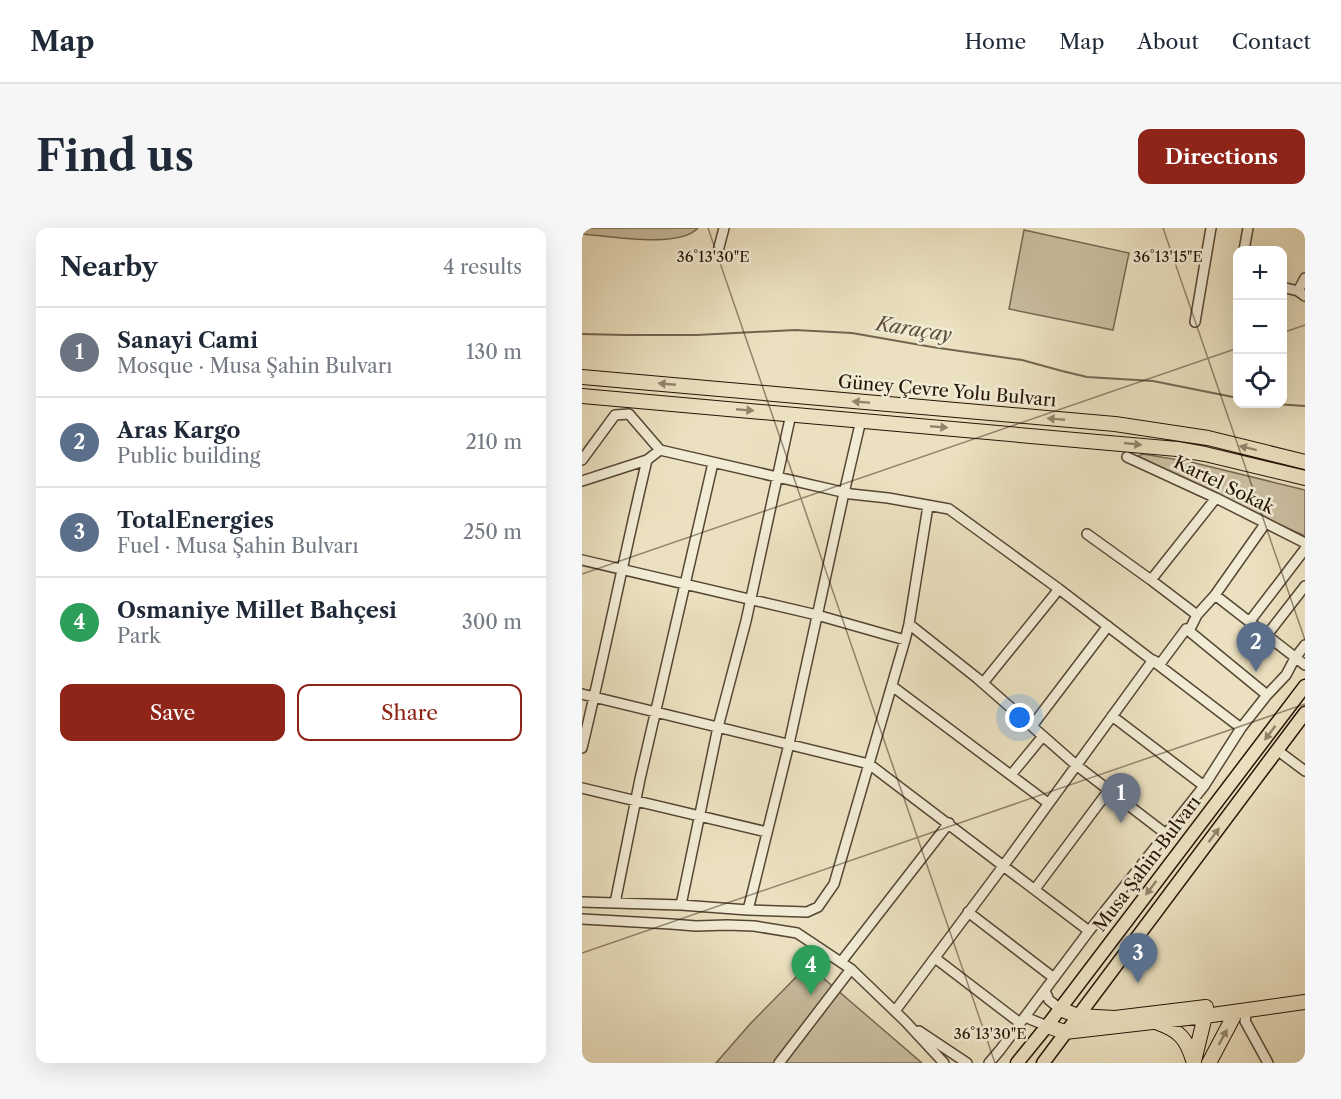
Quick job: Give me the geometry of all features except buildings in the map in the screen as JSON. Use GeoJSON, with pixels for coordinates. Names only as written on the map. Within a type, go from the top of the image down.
{"type":"FeatureCollection","features":[{"type":"Feature","properties":{"kind":"highway","name":"Güney Çevre Yolu Bulvarı"},"geometry":{"type":"LineString","coordinates":[[582,377],[1115,424],[1208,438],[1305,462]]}},
{"type":"Feature","properties":{"kind":"highway","name":"Güney Çevre Yolu Bulvarı"},"geometry":{"type":"LineString","coordinates":[[582,396],[1177,449],[1305,478]]}},
{"type":"Feature","properties":{"kind":"highway"},"geometry":{"type":"LineString","coordinates":[[1060,1009],[1078,1016],[1115,1018],[1305,994]]}},
{"type":"Feature","properties":{"kind":"highway"},"geometry":{"type":"LineString","coordinates":[[1047,1026],[1065,1032],[1305,1002]]}},
{"type":"Feature","properties":{"kind":"highway"},"geometry":{"type":"LineString","coordinates":[[1209,1063],[1241,1011]]}},
{"type":"Feature","properties":{"kind":"highway"},"geometry":{"type":"LineString","coordinates":[[1194,1063],[1205,1016]]}},
{"type":"Feature","properties":{"kind":"highway"},"geometry":{"type":"LineString","coordinates":[[1156,1022],[1167,1026],[1187,1042],[1194,1063]]}},
{"type":"Feature","properties":{"kind":"main road","name":"Musa Şahin Bulvarı"},"geometry":{"type":"LineString","coordinates":[[1017,1063],[1305,686]]}},
{"type":"Feature","properties":{"kind":"main road","name":"Musa Şahin Bulvarı"},"geometry":{"type":"LineString","coordinates":[[1043,1063],[1305,713]]}},
{"type":"Feature","properties":{"kind":"street"},"geometry":{"type":"LineString","coordinates":[[718,251],[724,228]]}},
{"type":"Feature","properties":{"kind":"street"},"geometry":{"type":"LineString","coordinates":[[1195,322],[1211,228]]}},
{"type":"Feature","properties":{"kind":"street"},"geometry":{"type":"LineString","coordinates":[[1245,246],[1248,228]]}},
{"type":"Feature","properties":{"kind":"street"},"geometry":{"type":"LineString","coordinates":[[1301,293],[1305,278]]}},
{"type":"Feature","properties":{"kind":"street"},"geometry":{"type":"LineString","coordinates":[[582,460],[615,415],[629,414],[660,450],[844,492],[949,509],[1160,664],[1241,728]]}},
{"type":"Feature","properties":{"kind":"street"},"geometry":{"type":"LineString","coordinates":[[681,905],[718,727],[747,621],[791,414]]}},
{"type":"Feature","properties":{"kind":"street"},"geometry":{"type":"LineString","coordinates":[[748,910],[789,744],[861,420]]}},
{"type":"Feature","properties":{"kind":"street"},"geometry":{"type":"LineString","coordinates":[[582,481],[647,460],[660,450]]}},
{"type":"Feature","properties":{"kind":"street","name":"Kartel Sokak"},"geometry":{"type":"LineString","coordinates":[[1127,457],[1216,498],[1305,543]]}},
{"type":"Feature","properties":{"kind":"street"},"geometry":{"type":"LineString","coordinates":[[582,748],[647,460]]}},
{"type":"Feature","properties":{"kind":"street"},"geometry":{"type":"LineString","coordinates":[[615,903],[640,779],[713,463]]}},
{"type":"Feature","properties":{"kind":"street"},"geometry":{"type":"LineString","coordinates":[[1151,580],[1216,498]]}},
{"type":"Feature","properties":{"kind":"street"},"geometry":{"type":"LineString","coordinates":[[582,902],[807,912],[818,907],[834,884],[905,640],[927,506]]}},
{"type":"Feature","properties":{"kind":"street"},"geometry":{"type":"LineString","coordinates":[[1189,631],[1197,615],[1215,595],[1265,524]]}},
{"type":"Feature","properties":{"kind":"street"},"geometry":{"type":"LineString","coordinates":[[1087,534],[1197,615]]}},
{"type":"Feature","properties":{"kind":"street"},"geometry":{"type":"LineString","coordinates":[[1250,621],[1305,549]]}},
{"type":"Feature","properties":{"kind":"street"},"geometry":{"type":"LineString","coordinates":[[582,560],[817,615],[905,640]]}},
{"type":"Feature","properties":{"kind":"street"},"geometry":{"type":"LineString","coordinates":[[1267,634],[1305,586]]}},
{"type":"Feature","properties":{"kind":"street"},"geometry":{"type":"LineString","coordinates":[[983,683],[1059,589]]}},
{"type":"Feature","properties":{"kind":"street"},"geometry":{"type":"LineString","coordinates":[[1215,595],[1305,666],[1286,675]]}},
{"type":"Feature","properties":{"kind":"street"},"geometry":{"type":"LineString","coordinates":[[909,624],[983,683],[1076,765],[1166,834]]}},
{"type":"Feature","properties":{"kind":"street"},"geometry":{"type":"LineString","coordinates":[[1032,726],[1108,626]]}},
{"type":"Feature","properties":{"kind":"street"},"geometry":{"type":"LineString","coordinates":[[1160,664],[1186,629],[1267,695]]}},
{"type":"Feature","properties":{"kind":"street"},"geometry":{"type":"LineString","coordinates":[[989,1063],[1089,931],[1204,786],[1241,728],[1286,675],[1305,645]]}},
{"type":"Feature","properties":{"kind":"street"},"geometry":{"type":"LineString","coordinates":[[895,1011],[1153,660],[1160,664]]}},
{"type":"Feature","properties":{"kind":"street"},"geometry":{"type":"LineString","coordinates":[[892,686],[1048,803]]}},
{"type":"Feature","properties":{"kind":"street"},"geometry":{"type":"LineString","coordinates":[[582,694],[870,764],[1089,931]]}},
{"type":"Feature","properties":{"kind":"street"},"geometry":{"type":"LineString","coordinates":[[1112,716],[1204,786]]}},
{"type":"Feature","properties":{"kind":"street"},"geometry":{"type":"LineString","coordinates":[[1011,775],[1043,736]]}},
{"type":"Feature","properties":{"kind":"street"},"geometry":{"type":"LineString","coordinates":[[1277,750],[1305,771]]}},
{"type":"Feature","properties":{"kind":"street"},"geometry":{"type":"LineString","coordinates":[[582,788],[767,832]]}},
{"type":"Feature","properties":{"kind":"street"},"geometry":{"type":"LineString","coordinates":[[1035,889],[1108,790]]}},
{"type":"Feature","properties":{"kind":"street"},"geometry":{"type":"LineString","coordinates":[[841,962],[949,823]]}},
{"type":"Feature","properties":{"kind":"street"},"geometry":{"type":"LineString","coordinates":[[968,912],[1054,978]]}},
{"type":"Feature","properties":{"kind":"street"},"geometry":{"type":"LineString","coordinates":[[582,919],[696,926],[754,926],[797,933],[851,969],[905,1021],[944,1063]]}},
{"type":"Feature","properties":{"kind":"street"},"geometry":{"type":"LineString","coordinates":[[934,958],[1023,1020],[1047,1026]]}},
{"type":"Feature","properties":{"kind":"street"},"geometry":{"type":"LineString","coordinates":[[779,1063],[851,969]]}},
{"type":"Feature","properties":{"kind":"street"},"geometry":{"type":"LineString","coordinates":[[1045,991],[1049,1000],[1060,1009]]}},
{"type":"Feature","properties":{"kind":"street"},"geometry":{"type":"LineString","coordinates":[[1241,1011],[1268,1063]]}},
{"type":"Feature","properties":{"kind":"street"},"geometry":{"type":"LineString","coordinates":[[905,1021],[967,1063]]}},
{"type":"Feature","properties":{"kind":"shaded area"},"geometry":{"type":"Polygon","coordinates":[[[582,228],[698,228],[676,238],[643,240],[582,234],[582,228]]]}},
{"type":"Feature","properties":{"kind":"shaded area"},"geometry":{"type":"Polygon","coordinates":[[[1024,230],[1129,253],[1113,330],[1009,309],[1024,230]]]}},
{"type":"Feature","properties":{"kind":"shaded area"},"geometry":{"type":"Polygon","coordinates":[[[1143,454],[1191,462],[1305,490],[1305,536],[1138,456],[1143,454]]]}},
{"type":"Feature","properties":{"kind":"shaded area"},"geometry":{"type":"Polygon","coordinates":[[[808,965],[922,1063],[716,1063],[750,1024],[808,965]]]}},
{"type":"Feature","properties":{"kind":"waterway","name":"Karaçay"},"geometry":{"type":"LineString","coordinates":[[582,334],[697,335],[795,330],[852,333],[1022,360],[1087,377],[1153,381],[1233,397]]}},
{"type":"Feature","properties":{"kind":"waterway","name":"Karaçay"},"geometry":{"type":"LineString","coordinates":[[1287,405],[1305,406]]}},
{"type":"Feature","properties":{"kind":"place","name":"Aras Kargo"},"geometry":{"type":"Point","coordinates":[1256,672]}},
{"type":"Feature","properties":{"kind":"place","name":"Sanayi Cami"},"geometry":{"type":"Point","coordinates":[1121,823]}},
{"type":"Feature","properties":{"kind":"place","name":"TotalEnergies"},"geometry":{"type":"Point","coordinates":[1138,983]}},
{"type":"Feature","properties":{"kind":"place","name":"Osmaniye Millet Bahçesi"},"geometry":{"type":"Point","coordinates":[811,995]}}]}
